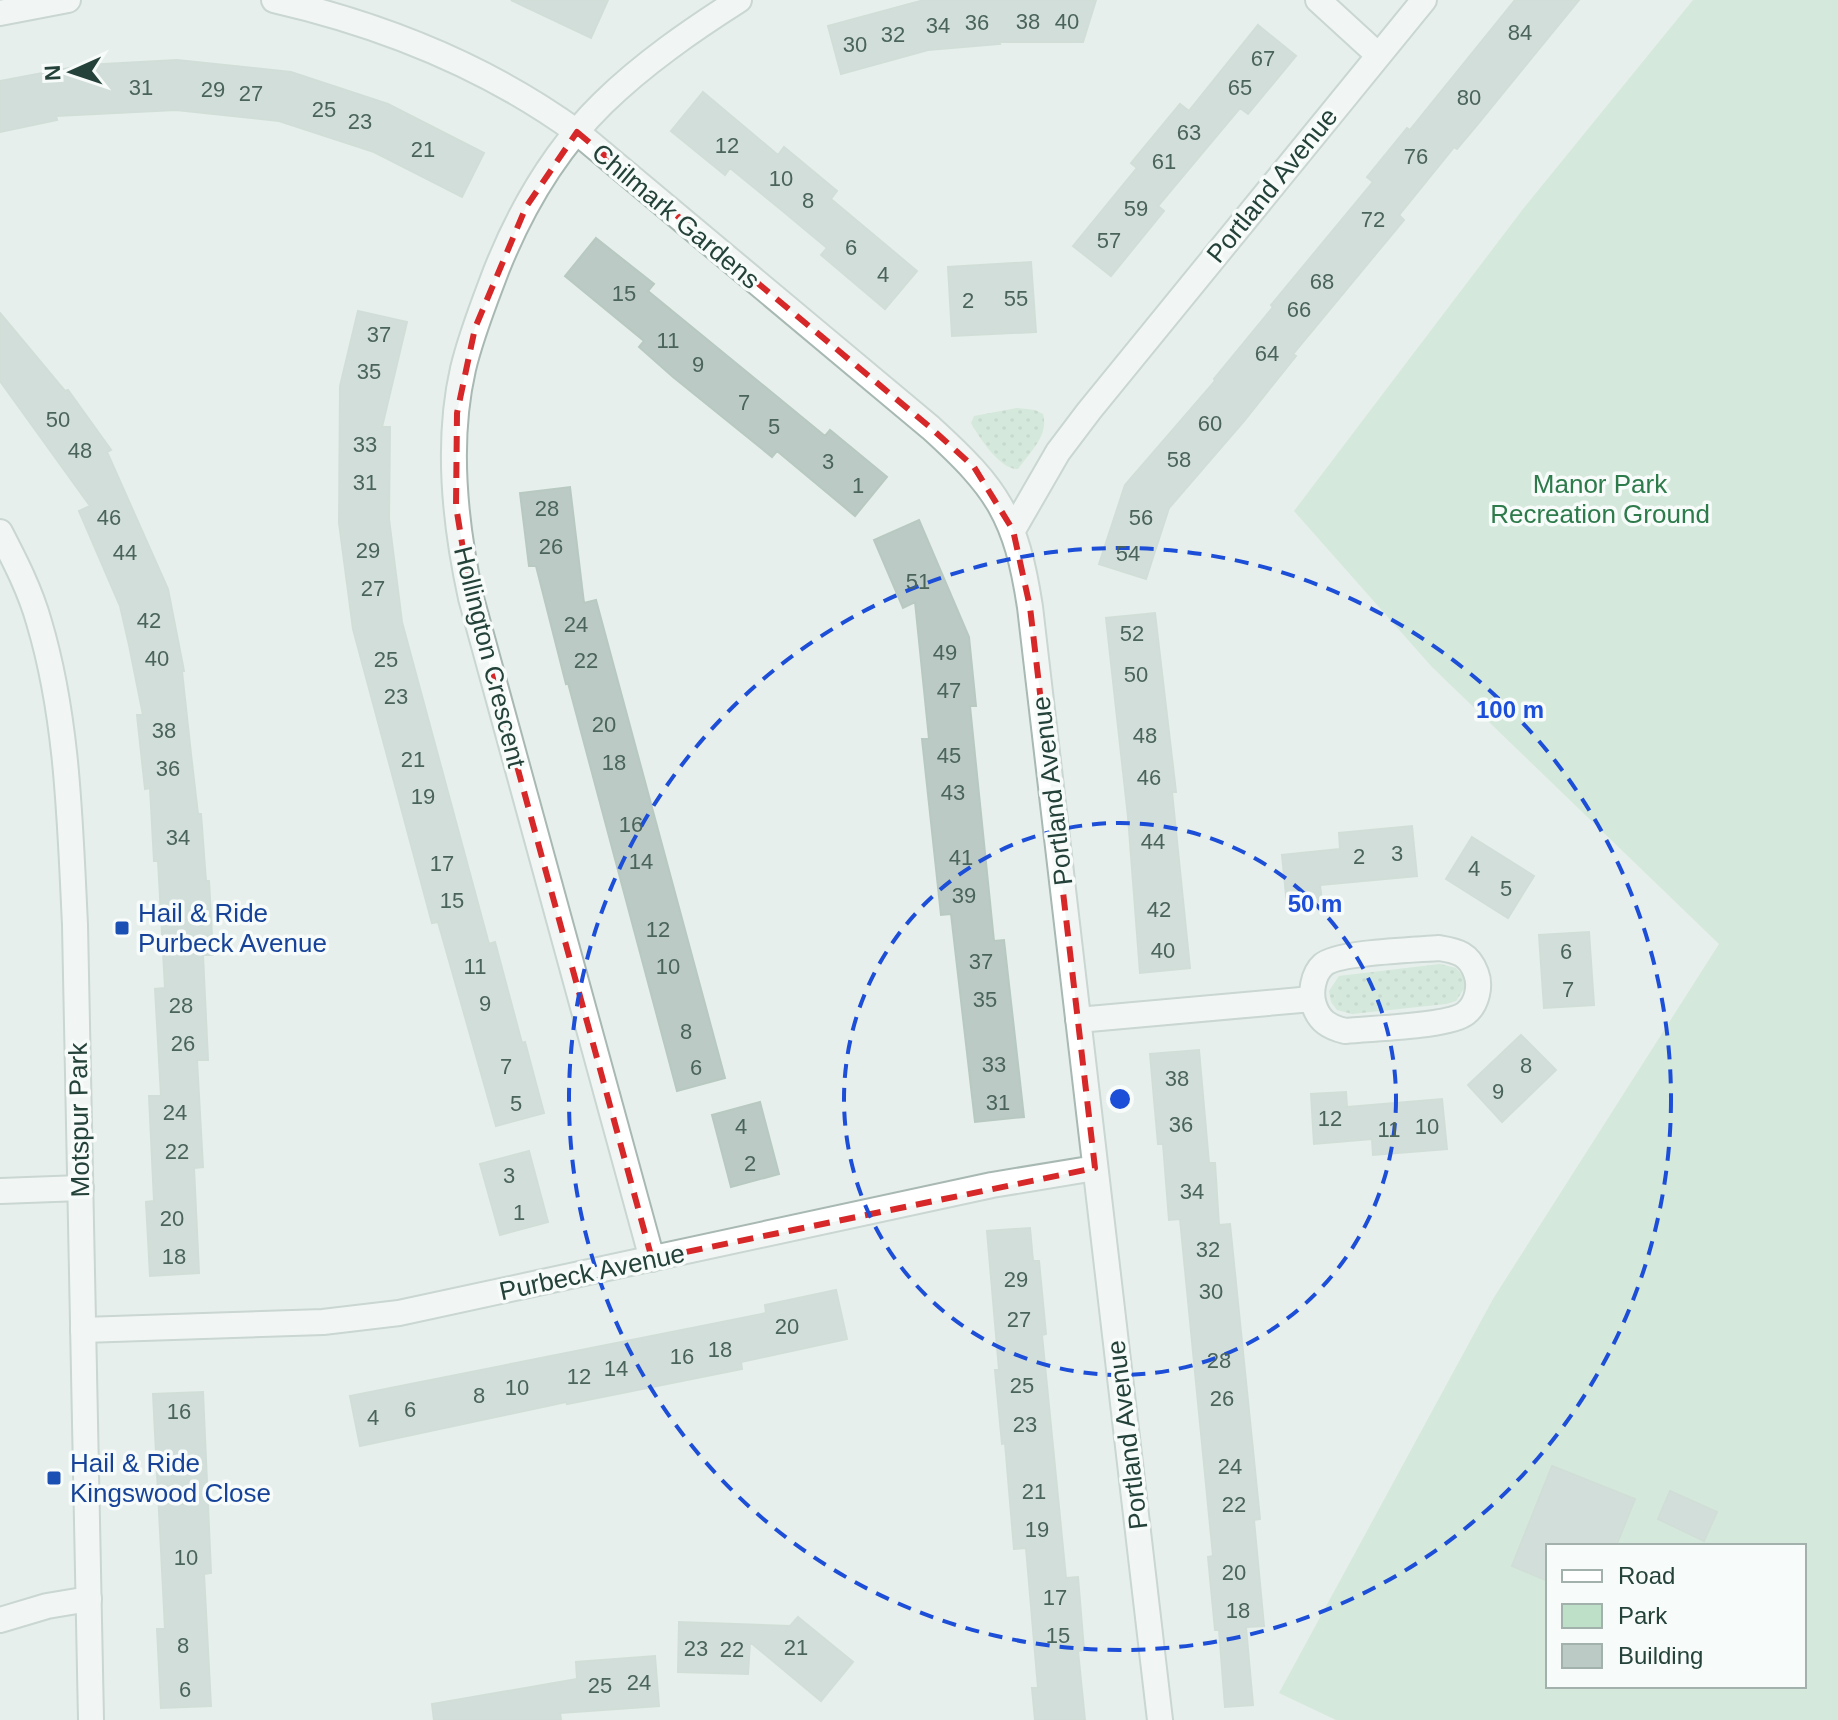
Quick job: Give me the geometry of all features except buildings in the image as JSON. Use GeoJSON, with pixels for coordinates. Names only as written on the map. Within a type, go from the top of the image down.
{"type":"FeatureCollection","features":[{"type":"Feature","properties":{"kind":"street"},"geometry":{"type":"LineString","coordinates":[[0,13],[68,0]]}},
{"type":"Feature","properties":{"kind":"street","name":"Chilmark Gardens"},"geometry":{"type":"LineString","coordinates":[[274,0],[367,25],[422,45],[522,94],[577,132],[974,467],[996,496],[1013,530]]}},
{"type":"Feature","properties":{"kind":"street","name":"Hollington Crescent"},"geometry":{"type":"LineString","coordinates":[[652,1259],[461,555],[456,506],[457,413],[463,371],[475,328],[507,244],[546,170],[604,102],[658,55],[739,0]]}},
{"type":"Feature","properties":{"kind":"street"},"geometry":{"type":"LineString","coordinates":[[1318,0],[1377,54]]}},
{"type":"Feature","properties":{"kind":"street","name":"Portland Avenue"},"geometry":{"type":"LineString","coordinates":[[1160,1720],[1030,607],[1024,564],[1013,530],[1058,452],[1089,411],[1424,0]]}},
{"type":"Feature","properties":{"kind":"street","name":"Motspur Park"},"geometry":{"type":"LineString","coordinates":[[0,532],[22,575],[39,619],[60,713],[71,838],[91,1720]]}},
{"type":"Feature","properties":{"kind":"street"},"geometry":{"type":"LineString","coordinates":[[1439,948],[1459,951],[1472,962],[1478,980],[1476,998],[1466,1013],[1447,1021],[1345,1031],[1330,1027],[1317,1015],[1312,999],[1314,980],[1322,966],[1338,957],[1439,948]]}},
{"type":"Feature","properties":{"kind":"street"},"geometry":{"type":"LineString","coordinates":[[1078,1020],[1312,999]]}},
{"type":"Feature","properties":{"kind":"street","name":"Purbeck Avenue"},"geometry":{"type":"LineString","coordinates":[[83,1330],[241,1326],[360,1319],[399,1313],[992,1185],[1095,1168]]}},
{"type":"Feature","properties":{"kind":"street"},"geometry":{"type":"LineString","coordinates":[[0,1191],[81,1188]]}},
{"type":"Feature","properties":{"kind":"street"},"geometry":{"type":"LineString","coordinates":[[0,1620],[47,1606],[89,1599]]}},
{"type":"Feature","properties":{"kind":"highlighted area"},"geometry":{"type":"Polygon","coordinates":[[[577,132],[974,467],[1013,530],[1030,607],[1095,1168],[652,1259],[471,598],[456,506],[457,413],[475,328],[526,207],[577,132]]]}},
{"type":"Feature","properties":{"kind":"green space","name":"Manor Park Recreation Ground"},"geometry":{"type":"Polygon","coordinates":[[[1693,0],[1838,0],[1838,1720],[1336,1720],[1279,1693],[1493,1299],[1719,944],[1432,667],[1294,511],[1523,209],[1693,0]]]}},
{"type":"Feature","properties":{"kind":"green space"},"geometry":{"type":"Polygon","coordinates":[[[1017,408],[1043,414],[1044,422],[1041,437],[1018,469],[997,459],[971,423],[974,416],[1017,408]]]}},
{"type":"Feature","properties":{"kind":"green space"},"geometry":{"type":"Polygon","coordinates":[[[1440,964],[1456,968],[1463,976],[1465,987],[1456,1001],[1352,1014],[1337,1010],[1331,1002],[1329,991],[1339,976],[1440,964]]]}},
{"type":"Feature","properties":{"kind":"place","name":"Hail & Ride Purbeck Avenue"},"geometry":{"type":"Point","coordinates":[122,928]}},
{"type":"Feature","properties":{"kind":"place","name":"Hail & Ride Kingswood Close"},"geometry":{"type":"Point","coordinates":[54,1478]}}]}
